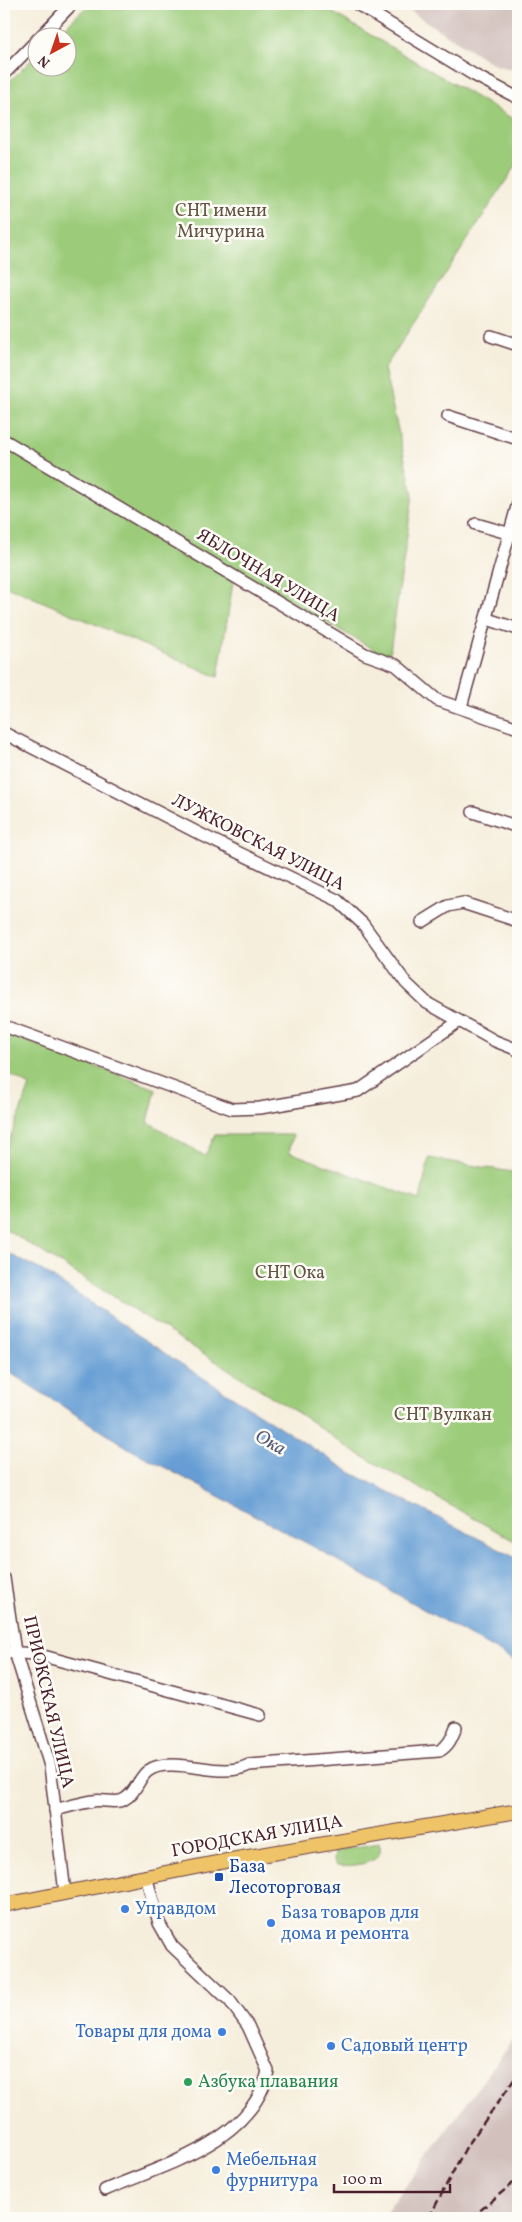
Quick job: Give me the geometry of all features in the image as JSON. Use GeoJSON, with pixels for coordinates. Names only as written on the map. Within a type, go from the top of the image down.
{"type":"FeatureCollection","features":[{"type":"Feature","properties":{"kind":"main road","name":"ГОРОДСКАЯ УЛИЦА"},"geometry":{"type":"LineString","coordinates":[[4,1906],[146,1876],[516,1813]]}},
{"type":"Feature","properties":{"kind":"street"},"geometry":{"type":"LineString","coordinates":[[48,28],[72,4]]}},
{"type":"Feature","properties":{"kind":"street"},"geometry":{"type":"LineString","coordinates":[[356,4],[474,75],[518,98]]}},
{"type":"Feature","properties":{"kind":"street"},"geometry":{"type":"LineString","coordinates":[[4,74],[28,49]]}},
{"type":"Feature","properties":{"kind":"street"},"geometry":{"type":"LineString","coordinates":[[491,336],[518,345]]}},
{"type":"Feature","properties":{"kind":"street"},"geometry":{"type":"LineString","coordinates":[[448,416],[518,439]]}},
{"type":"Feature","properties":{"kind":"street","name":"ЯБЛОЧНАЯ УЛИЦА"},"geometry":{"type":"LineString","coordinates":[[4,440],[365,654],[396,665],[437,700],[518,728]]}},
{"type":"Feature","properties":{"kind":"street"},"geometry":{"type":"LineString","coordinates":[[461,708],[514,535],[518,503]]}},
{"type":"Feature","properties":{"kind":"street"},"geometry":{"type":"LineString","coordinates":[[476,524],[514,535]]}},
{"type":"Feature","properties":{"kind":"street"},"geometry":{"type":"LineString","coordinates":[[487,619],[518,629]]}},
{"type":"Feature","properties":{"kind":"street","name":"ЛУЖКОВСКАЯ УЛИЦА"},"geometry":{"type":"LineString","coordinates":[[4,733],[204,836],[337,900],[363,924],[406,983],[427,1003],[495,1042],[518,1050]]}},
{"type":"Feature","properties":{"kind":"street"},"geometry":{"type":"LineString","coordinates":[[473,812],[518,827]]}},
{"type":"Feature","properties":{"kind":"street"},"geometry":{"type":"LineString","coordinates":[[422,922],[448,906],[464,903],[518,920]]}},
{"type":"Feature","properties":{"kind":"street"},"geometry":{"type":"LineString","coordinates":[[4,1026],[232,1109],[260,1108],[358,1091],[458,1022]]}},
{"type":"Feature","properties":{"kind":"street","name":"ПРИОКСКАЯ УЛИЦА"},"geometry":{"type":"LineString","coordinates":[[4,1578],[9,1652],[50,1766],[65,1893]]}},
{"type":"Feature","properties":{"kind":"street"},"geometry":{"type":"LineString","coordinates":[[9,1652],[36,1654],[260,1716]]}},
{"type":"Feature","properties":{"kind":"street"},"geometry":{"type":"LineString","coordinates":[[55,1810],[94,1800],[121,1801],[127,1797],[142,1776],[154,1767],[169,1765],[237,1771],[249,1764],[439,1751],[445,1748],[451,1741],[456,1727]]}},
{"type":"Feature","properties":{"kind":"street"},"geometry":{"type":"LineString","coordinates":[[105,2190],[191,2153],[233,2129],[243,2120],[257,2100],[268,2071],[248,2026],[230,2001],[172,1946],[160,1923],[146,1876]]}},
{"type":"Feature","properties":{"kind":"shaded area"},"geometry":{"type":"Polygon","coordinates":[[[400,4],[518,4],[518,71],[495,65],[400,4]]]}},
{"type":"Feature","properties":{"kind":"shaded area"},"geometry":{"type":"Polygon","coordinates":[[[518,2033],[518,2218],[382,2218],[518,2033]]]}},
{"type":"Feature","properties":{"kind":"green space","name":"СНТ имени Мичурина"},"geometry":{"type":"Polygon","coordinates":[[[89,4],[318,4],[518,122],[518,162],[384,369],[413,495],[389,658],[235,570],[218,677],[4,585],[4,87],[28,63],[28,78],[78,78],[78,28],[64,28],[89,4]]]}},
{"type":"Feature","properties":{"kind":"green space","name":"СНТ Ока"},"geometry":{"type":"Polygon","coordinates":[[[4,1032],[156,1089],[148,1122],[205,1156],[215,1135],[293,1135],[289,1152],[420,1200],[429,1158],[518,1173],[518,1543],[353,1451],[309,1420],[4,1228],[4,1148],[6,1149],[30,1086],[4,1071],[4,1032]]]}},
{"type":"Feature","properties":{"kind":"green space"},"geometry":{"type":"Polygon","coordinates":[[[379,1843],[380,1850],[378,1856],[367,1863],[337,1865],[334,1861],[335,1851],[379,1843]]]}},
{"type":"Feature","properties":{"kind":"water","name":"Ока"},"geometry":{"type":"Polygon","coordinates":[[[4,1251],[43,1271],[169,1356],[350,1472],[518,1559],[518,1663],[312,1546],[130,1449],[4,1369],[4,1251]]]}},
{"type":"Feature","properties":{"kind":"railway"},"geometry":{"type":"LineString","coordinates":[[429,2218],[465,2149],[518,2074]]}},
{"type":"Feature","properties":{"kind":"railway"},"geometry":{"type":"LineString","coordinates":[[471,2218],[518,2179]]}},
{"type":"Feature","properties":{"kind":"place","name":"База Лесоторговая"},"geometry":{"type":"Point","coordinates":[219,1877]}},
{"type":"Feature","properties":{"kind":"place","name":"Управдом"},"geometry":{"type":"Point","coordinates":[125,1909]}},
{"type":"Feature","properties":{"kind":"place","name":"База товаров для дома и ремонта"},"geometry":{"type":"Point","coordinates":[271,1923]}},
{"type":"Feature","properties":{"kind":"place","name":"Товары для дома"},"geometry":{"type":"Point","coordinates":[222,2032]}},
{"type":"Feature","properties":{"kind":"place","name":"Садовый центр"},"geometry":{"type":"Point","coordinates":[331,2046]}},
{"type":"Feature","properties":{"kind":"place","name":"Азбука плавания"},"geometry":{"type":"Point","coordinates":[188,2082]}},
{"type":"Feature","properties":{"kind":"place","name":"Мебельная фурнитура"},"geometry":{"type":"Point","coordinates":[216,2170]}},
{"type":"Feature","properties":{"kind":"park label","name":"СНТ Вулкан"},"geometry":{"type":"Point","coordinates":[443,1415]}}]}
